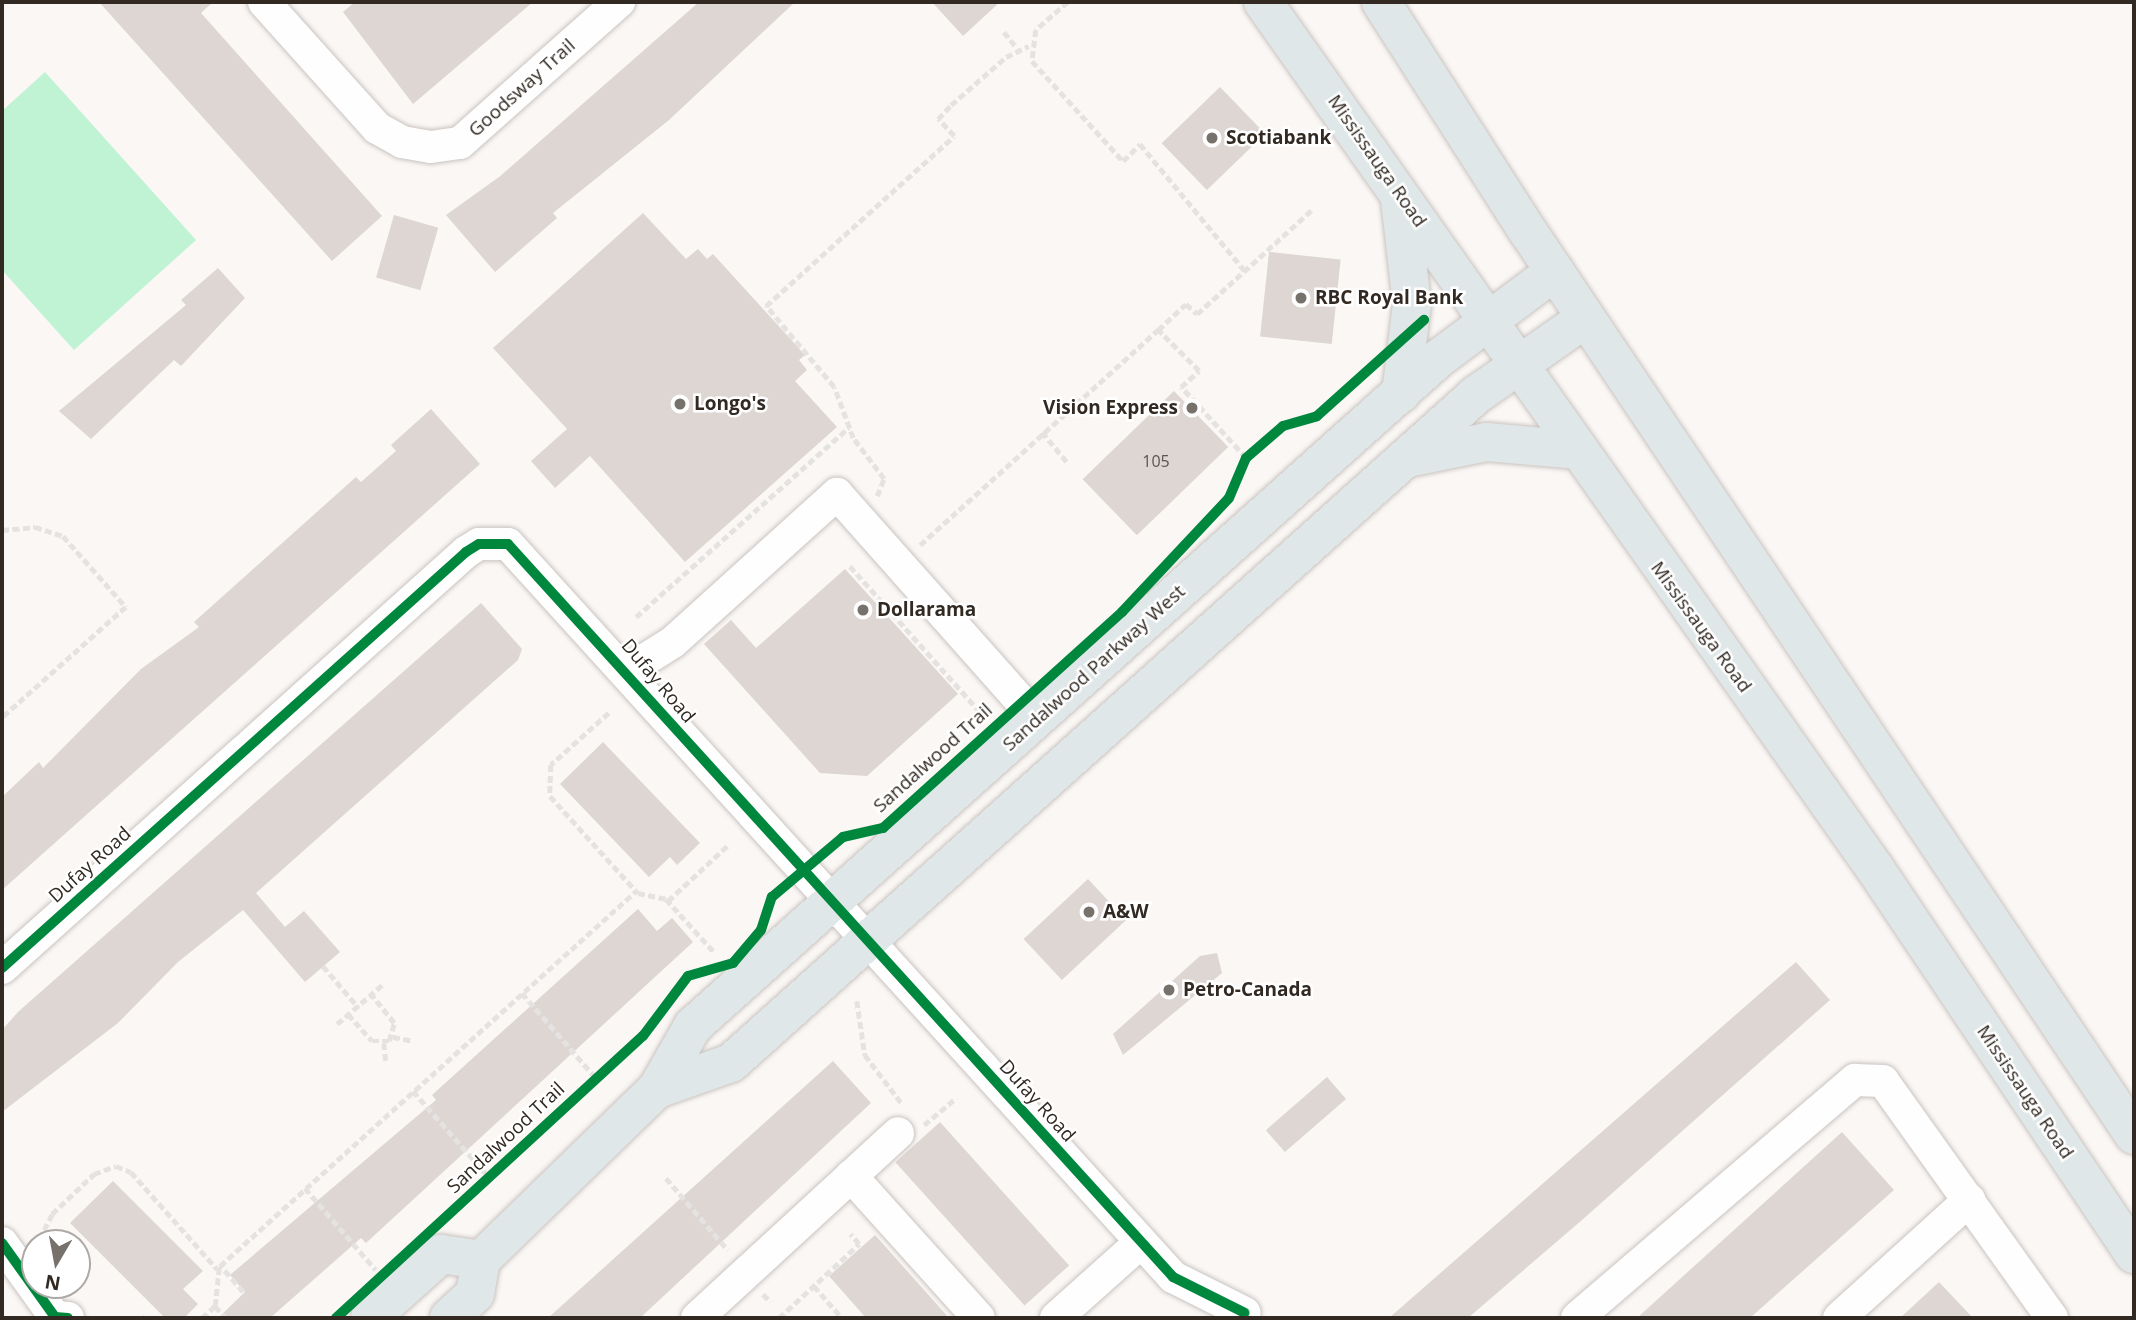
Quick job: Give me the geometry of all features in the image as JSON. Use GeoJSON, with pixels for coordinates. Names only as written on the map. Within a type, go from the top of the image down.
{"type":"FeatureCollection","features":[{"type":"Feature","properties":{"kind":"main road","name":"Mississauga Road"},"geometry":{"type":"LineString","coordinates":[[1263,2],[1400,193],[1576,450],[1876,870],[2134,1254]]}},
{"type":"Feature","properties":{"kind":"main road"},"geometry":{"type":"LineString","coordinates":[[1381,2],[1586,318],[2134,1135]]}},
{"type":"Feature","properties":{"kind":"main road"},"geometry":{"type":"LineString","coordinates":[[1400,193],[1412,303],[1401,393]]}},
{"type":"Feature","properties":{"kind":"main road","name":"Sandalwood Parkway West"},"geometry":{"type":"LineString","coordinates":[[481,1259],[657,1089],[693,1026],[1401,393],[1555,271]]}},
{"type":"Feature","properties":{"kind":"main road","name":"Sandalwood Parkway West"},"geometry":{"type":"LineString","coordinates":[[657,1089],[731,1063],[1404,458],[1518,365],[1586,318]]}},
{"type":"Feature","properties":{"kind":"main road"},"geometry":{"type":"LineString","coordinates":[[1404,458],[1487,442],[1576,450]]}},
{"type":"Feature","properties":{"kind":"main road"},"geometry":{"type":"LineString","coordinates":[[371,1301],[441,1254],[481,1259],[475,1294],[449,1318]]}},
{"type":"Feature","properties":{"kind":"street","name":"Goodsway Trail"},"geometry":{"type":"LineString","coordinates":[[264,2],[377,128],[431,147],[460,143],[619,2]]}},
{"type":"Feature","properties":{"kind":"street"},"geometry":{"type":"LineString","coordinates":[[626,671],[673,642],[837,494],[1037,719]]}},
{"type":"Feature","properties":{"kind":"street","name":"Dufay Road"},"geometry":{"type":"LineString","coordinates":[[2,968],[479,544],[508,544],[523,554],[831,905],[866,940],[1172,1277],[1245,1313]]}},
{"type":"Feature","properties":{"kind":"street"},"geometry":{"type":"LineString","coordinates":[[1577,1318],[1855,1080],[1883,1081],[2052,1318]]}},
{"type":"Feature","properties":{"kind":"street"},"geometry":{"type":"LineString","coordinates":[[702,1317],[898,1133]]}},
{"type":"Feature","properties":{"kind":"street"},"geometry":{"type":"LineString","coordinates":[[851,1176],[979,1318]]}},
{"type":"Feature","properties":{"kind":"street"},"geometry":{"type":"LineString","coordinates":[[1839,1318],[1969,1200]]}},
{"type":"Feature","properties":{"kind":"street"},"geometry":{"type":"LineString","coordinates":[[1056,1318],[1141,1242]]}},
{"type":"Feature","properties":{"kind":"street"},"geometry":{"type":"LineString","coordinates":[[2,1243],[59,1318]]}},
{"type":"Feature","properties":{"kind":"path"},"geometry":{"type":"LineString","coordinates":[[1068,2],[1036,30],[1029,46],[1032,61],[1123,161],[1140,144],[1194,202],[1188,210],[1245,271]]}},
{"type":"Feature","properties":{"kind":"path"},"geometry":{"type":"LineString","coordinates":[[1004,32],[1017,48]]}},
{"type":"Feature","properties":{"kind":"path"},"geometry":{"type":"LineString","coordinates":[[880,505],[884,479],[849,426],[834,387],[766,306],[954,136],[938,118],[1017,48],[1029,46]]}},
{"type":"Feature","properties":{"kind":"path"},"geometry":{"type":"LineString","coordinates":[[911,540],[918,547],[1186,304],[1197,314],[1313,209]]}},
{"type":"Feature","properties":{"kind":"path"},"geometry":{"type":"LineString","coordinates":[[1158,330],[1199,372],[1181,387],[1251,454],[1237,475]]}},
{"type":"Feature","properties":{"kind":"path"},"geometry":{"type":"LineString","coordinates":[[636,617],[849,426]]}},
{"type":"Feature","properties":{"kind":"path"},"geometry":{"type":"LineString","coordinates":[[1042,432],[1068,463]]}},
{"type":"Feature","properties":{"kind":"path"},"geometry":{"type":"LineString","coordinates":[[2,530],[35,527],[63,536],[126,607],[2,718]]}},
{"type":"Feature","properties":{"kind":"path"},"geometry":{"type":"LineString","coordinates":[[850,566],[981,713]]}},
{"type":"Feature","properties":{"kind":"path"},"geometry":{"type":"LineString","coordinates":[[609,713],[551,765],[547,788],[636,891],[668,901],[713,953]]}},
{"type":"Feature","properties":{"kind":"path"},"geometry":{"type":"LineString","coordinates":[[668,901],[728,845]]}},
{"type":"Feature","properties":{"kind":"path"},"geometry":{"type":"LineString","coordinates":[[202,1318],[215,1306],[219,1267],[636,891]]}},
{"type":"Feature","properties":{"kind":"path"},"geometry":{"type":"LineString","coordinates":[[323,966],[358,1007]]}},
{"type":"Feature","properties":{"kind":"path"},"geometry":{"type":"LineString","coordinates":[[337,1024],[382,985]]}},
{"type":"Feature","properties":{"kind":"path"},"geometry":{"type":"LineString","coordinates":[[522,993],[596,1078]]}},
{"type":"Feature","properties":{"kind":"path"},"geometry":{"type":"LineString","coordinates":[[371,995],[394,1023],[393,1037]]}},
{"type":"Feature","properties":{"kind":"path"},"geometry":{"type":"LineString","coordinates":[[857,1001],[865,1055],[921,1128],[956,1098]]}},
{"type":"Feature","properties":{"kind":"path"},"geometry":{"type":"LineString","coordinates":[[348,1014],[372,1041],[384,1043],[393,1037],[413,1041]]}},
{"type":"Feature","properties":{"kind":"path"},"geometry":{"type":"LineString","coordinates":[[384,1043],[386,1061]]}},
{"type":"Feature","properties":{"kind":"path"},"geometry":{"type":"LineString","coordinates":[[412,1091],[489,1177]]}},
{"type":"Feature","properties":{"kind":"path"},"geometry":{"type":"LineString","coordinates":[[44,1229],[51,1214],[94,1174],[116,1166],[131,1172],[243,1292]]}},
{"type":"Feature","properties":{"kind":"path"},"geometry":{"type":"LineString","coordinates":[[666,1178],[737,1261]]}},
{"type":"Feature","properties":{"kind":"path"},"geometry":{"type":"LineString","coordinates":[[304,1188],[382,1276]]}},
{"type":"Feature","properties":{"kind":"path"},"geometry":{"type":"LineString","coordinates":[[779,1318],[859,1244],[850,1234]]}},
{"type":"Feature","properties":{"kind":"path"},"geometry":{"type":"LineString","coordinates":[[371,1301],[382,1276],[391,1267]]}},
{"type":"Feature","properties":{"kind":"path"},"geometry":{"type":"LineString","coordinates":[[814,1286],[842,1318]]}},
{"type":"Feature","properties":{"kind":"path"},"geometry":{"type":"LineString","coordinates":[[215,1306],[226,1318]]}},
{"type":"Feature","properties":{"kind":"green space"},"geometry":{"type":"Polygon","coordinates":[[[45,72],[196,240],[74,350],[2,270],[2,111],[45,72]]]}},
{"type":"Feature","properties":{"kind":"building"},"geometry":{"type":"Polygon","coordinates":[[[99,2],[213,2],[201,13],[382,216],[332,261],[99,2]]]}},
{"type":"Feature","properties":{"kind":"building"},"geometry":{"type":"Polygon","coordinates":[[[355,2],[533,2],[413,104],[343,12],[355,2]]]}},
{"type":"Feature","properties":{"kind":"building"},"geometry":{"type":"Polygon","coordinates":[[[699,2],[795,2],[669,120],[553,213],[557,218],[495,272],[446,215],[499,177],[699,2]]]}},
{"type":"Feature","properties":{"kind":"building"},"geometry":{"type":"Polygon","coordinates":[[[932,2],[1000,2],[963,36],[932,2]]]}},
{"type":"Feature","properties":{"kind":"building","name":"Scotiabank"},"geometry":{"type":"Polygon","coordinates":[[[1220,87],[1265,134],[1207,190],[1162,143],[1220,87]]]}},
{"type":"Feature","properties":{"kind":"building","name":"Longo's"},"geometry":{"type":"Polygon","coordinates":[[[643,213],[686,259],[698,249],[707,259],[713,254],[805,355],[799,360],[807,370],[795,381],[837,427],[685,562],[590,456],[555,488],[531,461],[567,429],[493,348],[643,213]]]}},
{"type":"Feature","properties":{"kind":"building"},"geometry":{"type":"Polygon","coordinates":[[[394,215],[438,228],[420,290],[376,277],[394,215]]]}},
{"type":"Feature","properties":{"kind":"building","name":"RBC Royal Bank"},"geometry":{"type":"Polygon","coordinates":[[[1269,252],[1341,260],[1332,344],[1260,337],[1269,252]]]}},
{"type":"Feature","properties":{"kind":"building"},"geometry":{"type":"Polygon","coordinates":[[[218,268],[245,298],[181,366],[174,360],[91,439],[59,411],[186,305],[181,300],[218,268]]]}},
{"type":"Feature","properties":{"kind":"building"},"geometry":{"type":"Polygon","coordinates":[[[1174,391],[1228,447],[1137,535],[1083,479],[1174,391]]]}},
{"type":"Feature","properties":{"kind":"building"},"geometry":{"type":"Polygon","coordinates":[[[431,409],[480,464],[2,890],[2,797],[39,762],[43,768],[141,669],[199,627],[194,622],[356,477],[361,482],[396,451],[391,445],[431,409]]]}},
{"type":"Feature","properties":{"kind":"building"},"geometry":{"type":"Polygon","coordinates":[[[845,569],[958,694],[867,776],[820,773],[704,644],[731,620],[756,648],[845,569]]]}},
{"type":"Feature","properties":{"kind":"building"},"geometry":{"type":"Polygon","coordinates":[[[481,603],[522,649],[518,660],[256,893],[285,927],[304,911],[340,952],[305,982],[243,910],[178,962],[118,1023],[2,1112],[2,1030],[18,1012],[481,603]]]}},
{"type":"Feature","properties":{"kind":"building"},"geometry":{"type":"Polygon","coordinates":[[[603,742],[700,843],[677,865],[670,857],[649,877],[560,784],[603,742]]]}},
{"type":"Feature","properties":{"kind":"building"},"geometry":{"type":"Polygon","coordinates":[[[1088,879],[1126,920],[1062,980],[1024,939],[1088,879]]]}},
{"type":"Feature","properties":{"kind":"building"},"geometry":{"type":"Polygon","coordinates":[[[638,909],[657,931],[672,918],[693,942],[366,1243],[361,1238],[270,1318],[218,1318],[245,1292],[230,1275],[436,1100],[432,1095],[638,909]]]}},
{"type":"Feature","properties":{"kind":"building"},"geometry":{"type":"Polygon","coordinates":[[[1217,953],[1222,973],[1123,1055],[1113,1034],[1200,956],[1217,953]]]}},
{"type":"Feature","properties":{"kind":"building"},"geometry":{"type":"Polygon","coordinates":[[[1796,962],[1830,1000],[1582,1220],[1468,1318],[1389,1318],[1796,962]]]}},
{"type":"Feature","properties":{"kind":"building"},"geometry":{"type":"Polygon","coordinates":[[[833,1061],[871,1103],[640,1318],[548,1318],[833,1061]]]}},
{"type":"Feature","properties":{"kind":"building"},"geometry":{"type":"Polygon","coordinates":[[[1327,1077],[1346,1099],[1285,1152],[1266,1130],[1327,1077]]]}},
{"type":"Feature","properties":{"kind":"building"},"geometry":{"type":"Polygon","coordinates":[[[940,1122],[1069,1265],[1025,1306],[895,1162],[940,1122]]]}},
{"type":"Feature","properties":{"kind":"building"},"geometry":{"type":"Polygon","coordinates":[[[1842,1132],[1894,1190],[1750,1318],[1637,1318],[1842,1132]]]}},
{"type":"Feature","properties":{"kind":"building"},"geometry":{"type":"Polygon","coordinates":[[[113,1181],[203,1271],[183,1289],[198,1304],[184,1318],[165,1318],[91,1244],[91,1229],[76,1229],[70,1223],[113,1181]]]}},
{"type":"Feature","properties":{"kind":"building"},"geometry":{"type":"Polygon","coordinates":[[[875,1235],[949,1318],[866,1318],[829,1276],[875,1235]]]}},
{"type":"Feature","properties":{"kind":"building"},"geometry":{"type":"Polygon","coordinates":[[[1939,1282],[1973,1318],[1900,1318],[1939,1282]]]}},
{"type":"Feature","properties":{"kind":"cycle path","name":"Sandalwood Trail"},"geometry":{"type":"LineString","coordinates":[[336,1318],[643,1036],[688,976],[733,963],[761,930],[772,897],[843,837],[883,828],[1122,612],[1229,498],[1246,458],[1283,426],[1317,416],[1424,320]]}},
{"type":"Feature","properties":{"kind":"cycle path"},"geometry":{"type":"LineString","coordinates":[[2,968],[466,552],[479,544],[508,544],[1173,1277],[1245,1313]]}},
{"type":"Feature","properties":{"kind":"cycle path"},"geometry":{"type":"LineString","coordinates":[[2,1243],[55,1317],[68,1318]]}},
{"type":"Feature","properties":{"kind":"place","name":"Scotiabank"},"geometry":{"type":"Point","coordinates":[1212,138]}},
{"type":"Feature","properties":{"kind":"place","name":"RBC Royal Bank"},"geometry":{"type":"Point","coordinates":[1301,298]}},
{"type":"Feature","properties":{"kind":"place","name":"Longo's"},"geometry":{"type":"Point","coordinates":[680,404]}},
{"type":"Feature","properties":{"kind":"place","name":"Vision Express"},"geometry":{"type":"Point","coordinates":[1192,408]}},
{"type":"Feature","properties":{"kind":"place","name":"Dollarama"},"geometry":{"type":"Point","coordinates":[863,610]}},
{"type":"Feature","properties":{"kind":"place","name":"A&W"},"geometry":{"type":"Point","coordinates":[1089,912]}},
{"type":"Feature","properties":{"kind":"place","name":"Petro-Canada"},"geometry":{"type":"Point","coordinates":[1169,990]}}]}
